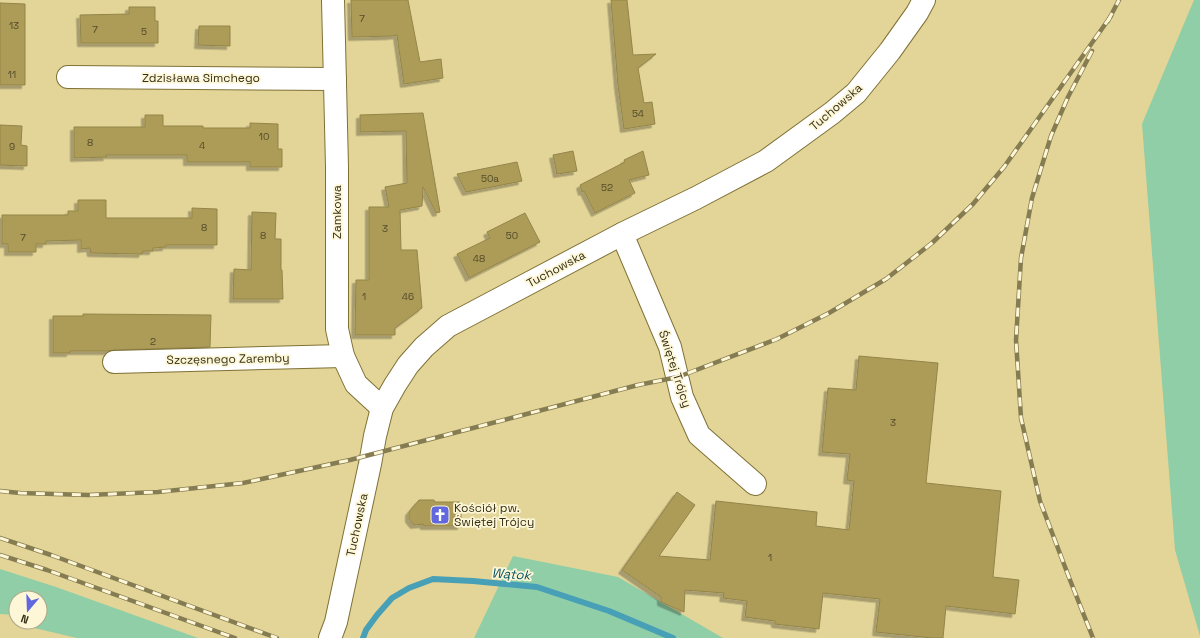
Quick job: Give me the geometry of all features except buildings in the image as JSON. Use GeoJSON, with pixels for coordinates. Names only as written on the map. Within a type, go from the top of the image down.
{"type":"FeatureCollection","features":[{"type":"Feature","properties":{"kind":"street","name":"Zamkowa"},"geometry":{"type":"LineString","coordinates":[[333,0],[337,175],[337,329],[343,356],[356,384],[382,408]]}},
{"type":"Feature","properties":{"kind":"street","name":"Tuchowska"},"geometry":{"type":"LineString","coordinates":[[330,638],[337,615],[382,408],[408,366],[424,347],[448,326],[622,234],[696,198],[766,160],[832,114],[856,93],[890,51],[917,13],[924,0]]}},
{"type":"Feature","properties":{"kind":"street","name":"Zdzisława Simchego"},"geometry":{"type":"LineString","coordinates":[[68,77],[334,79]]}},
{"type":"Feature","properties":{"kind":"street","name":"Świętej Trójcy"},"geometry":{"type":"LineString","coordinates":[[622,234],[670,347],[682,397],[699,435],[755,484]]}},
{"type":"Feature","properties":{"kind":"street","name":"Szczęsnego Zaremby"},"geometry":{"type":"LineString","coordinates":[[114,362],[343,356]]}},
{"type":"Feature","properties":{"kind":"green space"},"geometry":{"type":"Polygon","coordinates":[[[1194,0],[1200,0],[1200,636],[1175,550],[1142,124],[1194,0]]]}},
{"type":"Feature","properties":{"kind":"green space"},"geometry":{"type":"Polygon","coordinates":[[[513,556],[618,577],[723,638],[474,638],[513,556]]]}},
{"type":"Feature","properties":{"kind":"green space"},"geometry":{"type":"Polygon","coordinates":[[[0,569],[56,587],[198,638],[77,638],[43,630],[48,630],[48,590],[8,590],[8,614],[0,614],[0,569]]]}},
{"type":"Feature","properties":{"kind":"waterway","name":"Wątok"},"geometry":{"type":"LineString","coordinates":[[363,638],[366,630],[392,598],[409,588],[433,579],[537,587],[609,611],[673,638]]}},
{"type":"Feature","properties":{"kind":"railway"},"geometry":{"type":"LineString","coordinates":[[1108,21],[1119,0]]}},
{"type":"Feature","properties":{"kind":"railway"},"geometry":{"type":"LineString","coordinates":[[0,491],[88,495],[158,492],[243,483],[350,460],[638,385],[678,377],[777,339],[829,313],[886,279],[932,243],[973,204],[1004,167],[1111,16]]}},
{"type":"Feature","properties":{"kind":"railway"},"geometry":{"type":"LineString","coordinates":[[1092,51],[1068,97],[1051,136],[1032,198],[1021,258],[1016,340],[1021,418],[1040,501],[1093,638]]}},
{"type":"Feature","properties":{"kind":"railway"},"geometry":{"type":"LineString","coordinates":[[0,538],[51,555],[277,638]]}},
{"type":"Feature","properties":{"kind":"railway"},"geometry":{"type":"LineString","coordinates":[[0,555],[47,570],[235,638]]}},
{"type":"Feature","properties":{"kind":"place","name":"Kościół pw. Świętej Trójcy"},"geometry":{"type":"Point","coordinates":[440,515]}}]}
